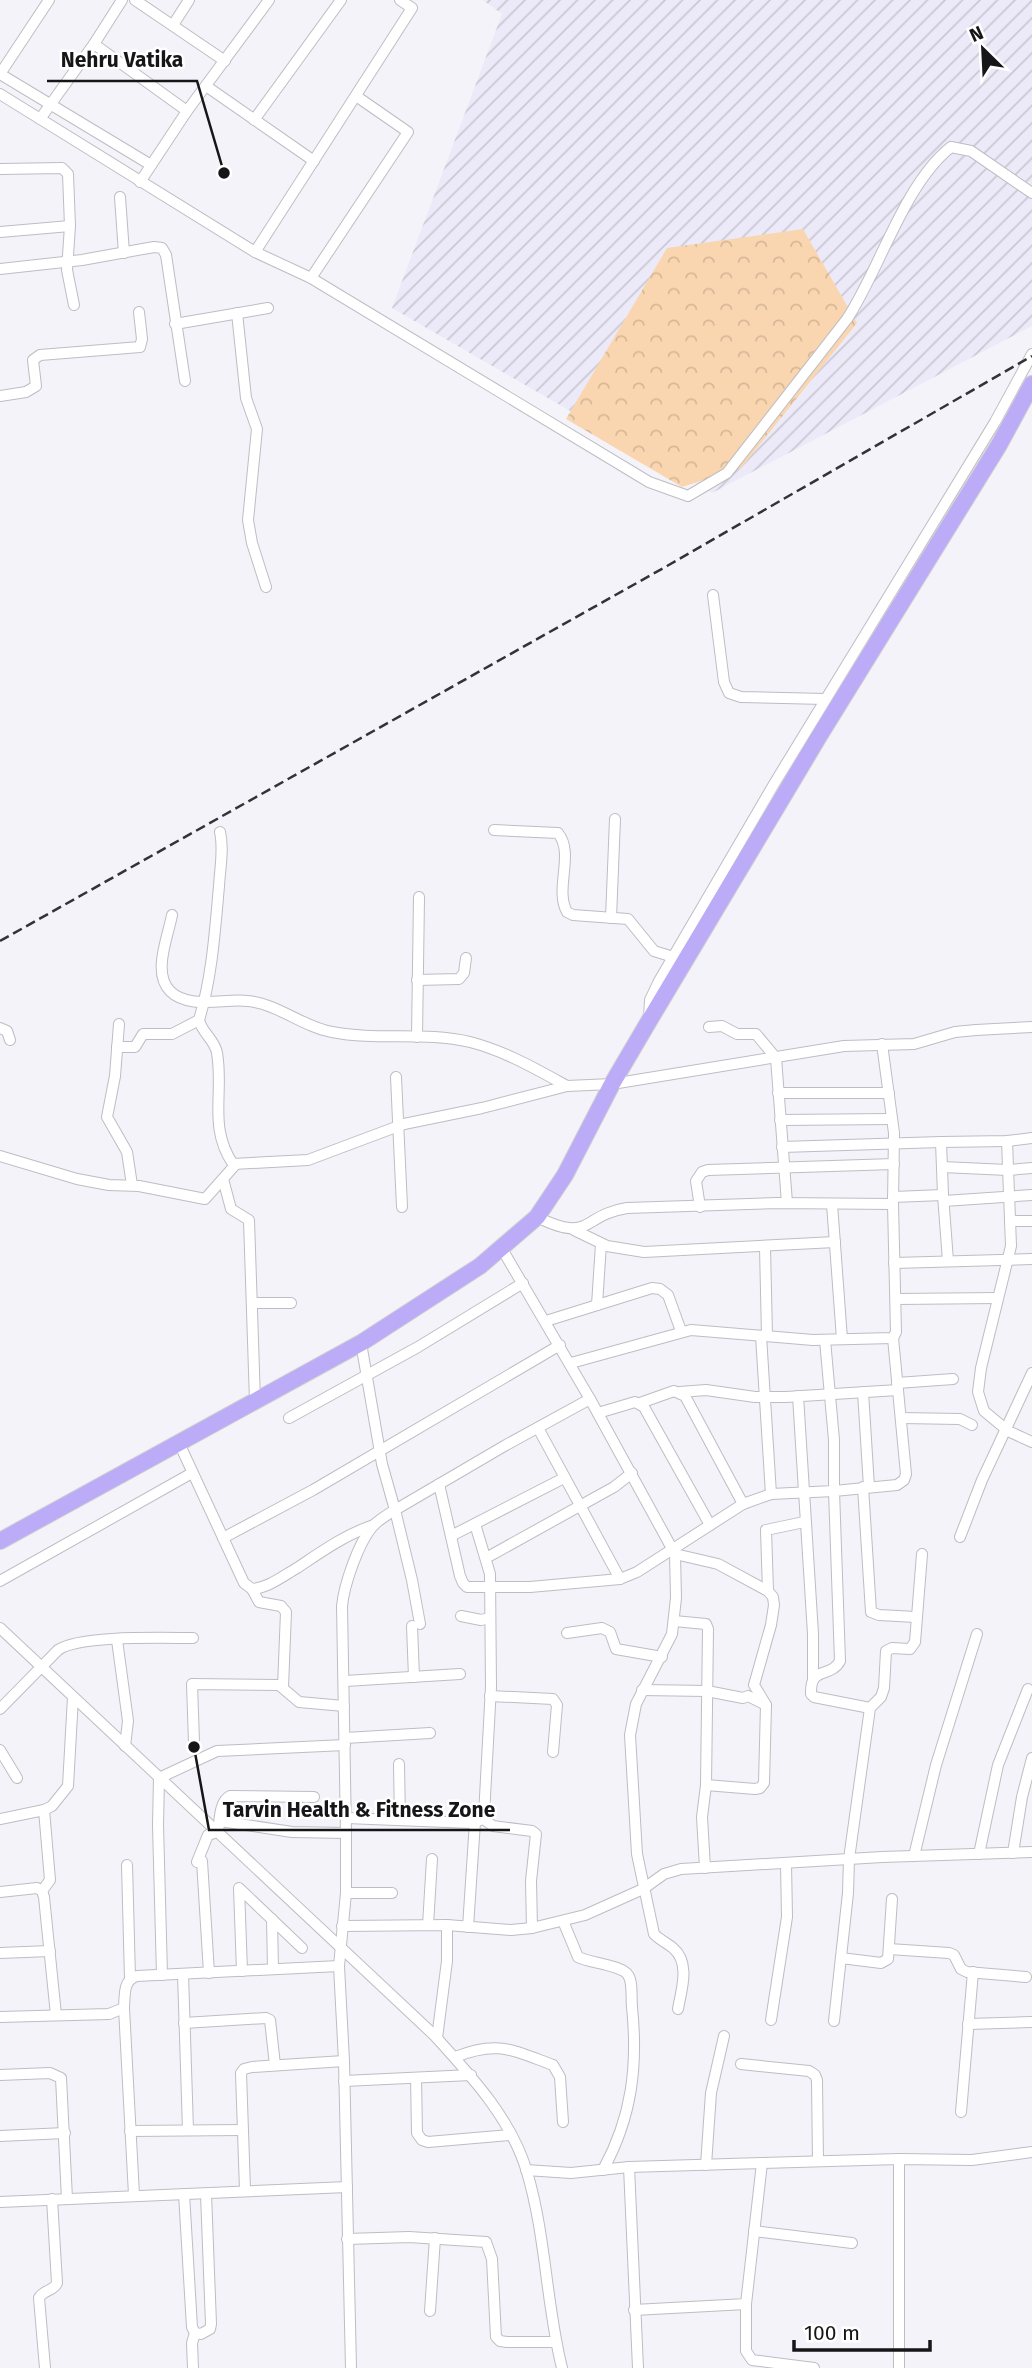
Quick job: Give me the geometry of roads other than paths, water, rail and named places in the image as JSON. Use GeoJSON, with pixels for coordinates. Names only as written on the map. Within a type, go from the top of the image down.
{"type":"FeatureCollection","features":[{"type":"Feature","properties":{"kind":"highway"},"geometry":{"type":"LineString","coordinates":[[0,1541],[360,1343],[457,1282],[502,1249],[537,1217],[565,1175],[612,1084],[649,1021],[818,738],[999,444],[1032,384]]}},
{"type":"Feature","properties":{"kind":"street"},"geometry":{"type":"LineString","coordinates":[[49,0],[0,74],[151,165]]}},
{"type":"Feature","properties":{"kind":"street"},"geometry":{"type":"LineString","coordinates":[[40,118],[94,44],[122,0]]}},
{"type":"Feature","properties":{"kind":"street"},"geometry":{"type":"LineString","coordinates":[[135,0],[225,61]]}},
{"type":"Feature","properties":{"kind":"street"},"geometry":{"type":"LineString","coordinates":[[173,25],[189,0]]}},
{"type":"Feature","properties":{"kind":"street"},"geometry":{"type":"LineString","coordinates":[[140,182],[187,111],[269,0]]}},
{"type":"Feature","properties":{"kind":"street"},"geometry":{"type":"LineString","coordinates":[[254,120],[341,0]]}},
{"type":"Feature","properties":{"kind":"street"},"geometry":{"type":"LineString","coordinates":[[254,252],[412,8],[400,0]]}},
{"type":"Feature","properties":{"kind":"street"},"geometry":{"type":"LineString","coordinates":[[94,44],[187,111]]}},
{"type":"Feature","properties":{"kind":"street"},"geometry":{"type":"LineString","coordinates":[[205,86],[314,161]]}},
{"type":"Feature","properties":{"kind":"street"},"geometry":{"type":"LineString","coordinates":[[0,94],[254,252],[311,278],[649,482],[688,496],[727,473],[847,319],[858,303],[902,214],[940,156],[951,147],[971,150],[1032,193]]}},
{"type":"Feature","properties":{"kind":"street"},"geometry":{"type":"LineString","coordinates":[[311,278],[408,132],[356,96]]}},
{"type":"Feature","properties":{"kind":"street"},"geometry":{"type":"LineString","coordinates":[[0,169],[65,169],[70,183],[68,275],[74,305]]}},
{"type":"Feature","properties":{"kind":"street"},"geometry":{"type":"LineString","coordinates":[[120,197],[124,253]]}},
{"type":"Feature","properties":{"kind":"street"},"geometry":{"type":"LineString","coordinates":[[0,232],[70,226]]}},
{"type":"Feature","properties":{"kind":"street"},"geometry":{"type":"LineString","coordinates":[[0,269],[68,262],[158,246],[164,251],[185,381]]}},
{"type":"Feature","properties":{"kind":"street"},"geometry":{"type":"LineString","coordinates":[[175,324],[268,308]]}},
{"type":"Feature","properties":{"kind":"street"},"geometry":{"type":"LineString","coordinates":[[0,396],[26,392],[36,386],[37,376],[33,360],[40,355],[140,347],[142,339],[139,312]]}},
{"type":"Feature","properties":{"kind":"street"},"geometry":{"type":"LineString","coordinates":[[237,313],[246,398],[257,429],[248,520],[266,587]]}},
{"type":"Feature","properties":{"kind":"street"},"geometry":{"type":"LineString","coordinates":[[649,1021],[650,1000],[673,957],[825,699],[995,422],[1032,354]]}},
{"type":"Feature","properties":{"kind":"street"},"geometry":{"type":"LineString","coordinates":[[713,595],[724,682],[729,693],[741,696],[825,699]]}},
{"type":"Feature","properties":{"kind":"street"},"geometry":{"type":"LineString","coordinates":[[611,918],[615,819]]}},
{"type":"Feature","properties":{"kind":"street"},"geometry":{"type":"LineString","coordinates":[[494,830],[558,833],[564,843],[563,902],[567,912],[573,915],[631,920],[654,951],[673,957]]}},
{"type":"Feature","properties":{"kind":"street"},"geometry":{"type":"LineString","coordinates":[[117,1047],[135,1047],[143,1034],[172,1034],[199,1020],[206,1002],[215,938],[222,849],[220,832]]}},
{"type":"Feature","properties":{"kind":"street"},"geometry":{"type":"LineString","coordinates":[[416,1037],[419,897]]}},
{"type":"Feature","properties":{"kind":"street"},"geometry":{"type":"LineString","coordinates":[[172,915],[162,962],[163,980],[176,996],[206,1002],[249,1001],[329,1032],[447,1038],[488,1047],[567,1086]]}},
{"type":"Feature","properties":{"kind":"street"},"geometry":{"type":"LineString","coordinates":[[418,980],[459,979],[464,973],[466,958]]}},
{"type":"Feature","properties":{"kind":"street"},"geometry":{"type":"LineString","coordinates":[[199,1020],[217,1049],[220,1074],[217,1124],[231,1161],[236,1164],[268,1160],[308,1160],[414,1121],[530,1097],[567,1086],[612,1084],[844,1046],[914,1044],[955,1032],[1032,1027]]}},
{"type":"Feature","properties":{"kind":"street"},"geometry":{"type":"LineString","coordinates":[[119,1024],[115,1076],[107,1117],[127,1152],[132,1185]]}},
{"type":"Feature","properties":{"kind":"street"},"geometry":{"type":"LineString","coordinates":[[709,1027],[722,1026],[737,1034],[757,1034],[776,1058],[787,1203]]}},
{"type":"Feature","properties":{"kind":"street"},"geometry":{"type":"LineString","coordinates":[[0,1028],[7,1031],[10,1040]]}},
{"type":"Feature","properties":{"kind":"street"},"geometry":{"type":"LineString","coordinates":[[439,1484],[463,1583],[472,1588],[490,1588],[620,1579],[674,1551],[744,1504],[771,1494],[897,1485],[904,1480],[906,1474],[893,1338],[896,1332],[894,1143],[882,1044]]}},
{"type":"Feature","properties":{"kind":"street"},"geometry":{"type":"LineString","coordinates":[[396,1077],[402,1207]]}},
{"type":"Feature","properties":{"kind":"street"},"geometry":{"type":"LineString","coordinates":[[778,1093],[889,1093]]}},
{"type":"Feature","properties":{"kind":"street"},"geometry":{"type":"LineString","coordinates":[[780,1120],[892,1119]]}},
{"type":"Feature","properties":{"kind":"street"},"geometry":{"type":"LineString","coordinates":[[782,1147],[1007,1142],[1032,1138]]}},
{"type":"Feature","properties":{"kind":"street"},"geometry":{"type":"LineString","coordinates":[[941,1142],[948,1261]]}},
{"type":"Feature","properties":{"kind":"street"},"geometry":{"type":"LineString","coordinates":[[1007,1142],[1012,1246],[1006,1260],[978,1392],[984,1411],[1005,1429],[1032,1442]]}},
{"type":"Feature","properties":{"kind":"street"},"geometry":{"type":"LineString","coordinates":[[0,1156],[77,1179],[109,1185],[132,1185],[205,1199],[236,1164]]}},
{"type":"Feature","properties":{"kind":"street"},"geometry":{"type":"LineString","coordinates":[[700,1208],[696,1181],[702,1172],[894,1164]]}},
{"type":"Feature","properties":{"kind":"street"},"geometry":{"type":"LineString","coordinates":[[942,1167],[1009,1170],[1032,1168]]}},
{"type":"Feature","properties":{"kind":"street"},"geometry":{"type":"LineString","coordinates":[[223,1179],[231,1209],[248,1220],[255,1401]]}},
{"type":"Feature","properties":{"kind":"street"},"geometry":{"type":"LineString","coordinates":[[574,1230],[588,1226],[620,1209],[832,1204],[1032,1195]]}},
{"type":"Feature","properties":{"kind":"street"},"geometry":{"type":"LineString","coordinates":[[832,1204],[842,1339]]}},
{"type":"Feature","properties":{"kind":"street"},"geometry":{"type":"LineString","coordinates":[[537,1217],[558,1228],[574,1230],[616,1249],[664,1252],[835,1242]]}},
{"type":"Feature","properties":{"kind":"street"},"geometry":{"type":"LineString","coordinates":[[1010,1221],[1032,1221]]}},
{"type":"Feature","properties":{"kind":"street"},"geometry":{"type":"LineString","coordinates":[[597,1305],[601,1244]]}},
{"type":"Feature","properties":{"kind":"street"},"geometry":{"type":"LineString","coordinates":[[765,1247],[765,1397],[771,1494]]}},
{"type":"Feature","properties":{"kind":"street"},"geometry":{"type":"LineString","coordinates":[[502,1249],[571,1363],[674,1551],[676,1598],[669,1643],[642,1690],[631,1721],[630,1735],[637,1854],[643,1889],[654,1934],[675,1950],[683,1966],[678,2009]]}},
{"type":"Feature","properties":{"kind":"street"},"geometry":{"type":"LineString","coordinates":[[894,1263],[1032,1259]]}},
{"type":"Feature","properties":{"kind":"street"},"geometry":{"type":"LineString","coordinates":[[289,1418],[366,1377],[523,1283]]}},
{"type":"Feature","properties":{"kind":"street"},"geometry":{"type":"LineString","coordinates":[[546,1321],[643,1289],[660,1289],[668,1295],[681,1331]]}},
{"type":"Feature","properties":{"kind":"street"},"geometry":{"type":"LineString","coordinates":[[896,1299],[998,1298]]}},
{"type":"Feature","properties":{"kind":"street"},"geometry":{"type":"LineString","coordinates":[[253,1303],[291,1303]]}},
{"type":"Feature","properties":{"kind":"street"},"geometry":{"type":"LineString","coordinates":[[571,1363],[681,1331],[703,1329],[825,1340],[893,1338]]}},
{"type":"Feature","properties":{"kind":"street"},"geometry":{"type":"LineString","coordinates":[[813,1678],[834,1668],[840,1661],[834,1440],[825,1340]]}},
{"type":"Feature","properties":{"kind":"street"},"geometry":{"type":"LineString","coordinates":[[360,1343],[379,1451],[412,1580],[416,1625],[414,1677]]}},
{"type":"Feature","properties":{"kind":"street"},"geometry":{"type":"LineString","coordinates":[[223,1538],[313,1490],[560,1345]]}},
{"type":"Feature","properties":{"kind":"street"},"geometry":{"type":"LineString","coordinates":[[960,1537],[1005,1429],[1031,1377]]}},
{"type":"Feature","properties":{"kind":"street"},"geometry":{"type":"LineString","coordinates":[[598,1413],[674,1391],[706,1390],[765,1397],[798,1396],[863,1392],[953,1378]]}},
{"type":"Feature","properties":{"kind":"street"},"geometry":{"type":"LineString","coordinates":[[680,1392],[685,1396],[744,1504]]}},
{"type":"Feature","properties":{"kind":"street"},"geometry":{"type":"LineString","coordinates":[[863,1392],[871,1612],[916,1617]]}},
{"type":"Feature","properties":{"kind":"street"},"geometry":{"type":"LineString","coordinates":[[798,1396],[813,1634],[811,1694],[814,1697],[870,1708]]}},
{"type":"Feature","properties":{"kind":"street"},"geometry":{"type":"LineString","coordinates":[[252,1590],[279,1579],[352,1533],[374,1525],[439,1484],[590,1399]]}},
{"type":"Feature","properties":{"kind":"street"},"geometry":{"type":"LineString","coordinates":[[640,1403],[710,1525]]}},
{"type":"Feature","properties":{"kind":"street"},"geometry":{"type":"LineString","coordinates":[[901,1418],[960,1419],[972,1425]]}},
{"type":"Feature","properties":{"kind":"street"},"geometry":{"type":"LineString","coordinates":[[538,1428],[620,1579]]}},
{"type":"Feature","properties":{"kind":"street"},"geometry":{"type":"LineString","coordinates":[[179,1443],[244,1583],[259,1602],[281,1606],[286,1612],[283,1687]]}},
{"type":"Feature","properties":{"kind":"street"},"geometry":{"type":"LineString","coordinates":[[0,1581],[192,1473]]}},
{"type":"Feature","properties":{"kind":"street"},"geometry":{"type":"LineString","coordinates":[[485,1558],[614,1487],[632,1473]]}},
{"type":"Feature","properties":{"kind":"street"},"geometry":{"type":"LineString","coordinates":[[451,1536],[564,1478]]}},
{"type":"Feature","properties":{"kind":"street"},"geometry":{"type":"LineString","coordinates":[[768,1591],[766,1530],[804,1522]]}},
{"type":"Feature","properties":{"kind":"street"},"geometry":{"type":"LineString","coordinates":[[468,1927],[479,1820],[486,1808],[490,1696],[490,1588],[475,1524]]}},
{"type":"Feature","properties":{"kind":"street"},"geometry":{"type":"LineString","coordinates":[[351,2368],[345,2081],[339,1966],[346,1893],[343,1597],[367,1535],[374,1525]]}},
{"type":"Feature","properties":{"kind":"street"},"geometry":{"type":"LineString","coordinates":[[642,1690],[707,1691],[743,1698],[748,1696],[754,1685],[775,1605],[768,1591],[718,1564],[674,1551]]}},
{"type":"Feature","properties":{"kind":"street"},"geometry":{"type":"LineString","coordinates":[[834,2021],[849,1859],[870,1708],[881,1697],[884,1688],[886,1651],[891,1648],[913,1647],[922,1554]]}},
{"type":"Feature","properties":{"kind":"street"},"geometry":{"type":"LineString","coordinates":[[461,1616],[481,1620],[490,1618]]}},
{"type":"Feature","properties":{"kind":"street"},"geometry":{"type":"LineString","coordinates":[[674,1621],[706,1624],[708,1636],[706,1785],[702,1817],[705,1868]]}},
{"type":"Feature","properties":{"kind":"street"},"geometry":{"type":"LineString","coordinates":[[0,1628],[159,1778],[219,1826],[340,1947],[438,2038],[471,2075],[502,2118],[526,2170],[535,2207],[562,2368]]}},
{"type":"Feature","properties":{"kind":"street"},"geometry":{"type":"LineString","coordinates":[[567,1633],[607,1629],[616,1649],[662,1657]]}},
{"type":"Feature","properties":{"kind":"street"},"geometry":{"type":"LineString","coordinates":[[914,1856],[936,1765],[977,1633]]}},
{"type":"Feature","properties":{"kind":"street"},"geometry":{"type":"LineString","coordinates":[[0,1709],[67,1644],[193,1638]]}},
{"type":"Feature","properties":{"kind":"street"},"geometry":{"type":"LineString","coordinates":[[117,1640],[128,1721],[125,1746]]}},
{"type":"Feature","properties":{"kind":"street"},"geometry":{"type":"LineString","coordinates":[[345,1681],[460,1674]]}},
{"type":"Feature","properties":{"kind":"street"},"geometry":{"type":"LineString","coordinates":[[194,1742],[192,1684],[279,1685],[299,1702],[344,1706]]}},
{"type":"Feature","properties":{"kind":"street"},"geometry":{"type":"LineString","coordinates":[[706,1785],[755,1789],[762,1786],[766,1705],[754,1685]]}},
{"type":"Feature","properties":{"kind":"street"},"geometry":{"type":"LineString","coordinates":[[979,1854],[998,1765],[1028,1689]]}},
{"type":"Feature","properties":{"kind":"street"},"geometry":{"type":"LineString","coordinates":[[490,1696],[553,1699],[557,1705],[553,1752]]}},
{"type":"Feature","properties":{"kind":"street"},"geometry":{"type":"LineString","coordinates":[[748,1696],[766,1705]]}},
{"type":"Feature","properties":{"kind":"street"},"geometry":{"type":"LineString","coordinates":[[0,1819],[44,1810],[52,1806],[68,1786],[73,1697]]}},
{"type":"Feature","properties":{"kind":"street"},"geometry":{"type":"LineString","coordinates":[[159,1778],[217,1751],[430,1733]]}},
{"type":"Feature","properties":{"kind":"street"},"geometry":{"type":"LineString","coordinates":[[0,1750],[17,1777]]}},
{"type":"Feature","properties":{"kind":"street"},"geometry":{"type":"LineString","coordinates":[[1013,1853],[1022,1797],[1032,1758]]}},
{"type":"Feature","properties":{"kind":"street"},"geometry":{"type":"LineString","coordinates":[[399,1764],[400,1820]]}},
{"type":"Feature","properties":{"kind":"street"},"geometry":{"type":"LineString","coordinates":[[159,1778],[162,1975]]}},
{"type":"Feature","properties":{"kind":"street"},"geometry":{"type":"LineString","coordinates":[[209,1973],[199,1862],[208,1835],[219,1826],[223,1802],[230,1796],[314,1797]]}},
{"type":"Feature","properties":{"kind":"street"},"geometry":{"type":"LineString","coordinates":[[42,1891],[50,1880],[44,1810]]}},
{"type":"Feature","properties":{"kind":"street"},"geometry":{"type":"LineString","coordinates":[[346,1818],[479,1820],[493,1826],[532,1830],[536,1834],[531,1881],[532,1928]]}},
{"type":"Feature","properties":{"kind":"street"},"geometry":{"type":"LineString","coordinates":[[219,1826],[346,1833]]}},
{"type":"Feature","properties":{"kind":"street"},"geometry":{"type":"LineString","coordinates":[[342,1926],[447,1925],[512,1930],[532,1928],[586,1915],[643,1889],[674,1870],[849,1859],[1032,1852]]}},
{"type":"Feature","properties":{"kind":"street"},"geometry":{"type":"LineString","coordinates":[[428,1925],[432,1859]]}},
{"type":"Feature","properties":{"kind":"street"},"geometry":{"type":"LineString","coordinates":[[771,2020],[787,1917],[786,1864]]}},
{"type":"Feature","properties":{"kind":"street"},"geometry":{"type":"LineString","coordinates":[[127,1865],[130,1978],[126,1983],[124,2008],[134,2195]]}},
{"type":"Feature","properties":{"kind":"street"},"geometry":{"type":"LineString","coordinates":[[0,1892],[37,1888],[42,1891],[56,2015]]}},
{"type":"Feature","properties":{"kind":"street"},"geometry":{"type":"LineString","coordinates":[[242,1971],[239,1888],[302,1948]]}},
{"type":"Feature","properties":{"kind":"street"},"geometry":{"type":"LineString","coordinates":[[346,1893],[393,1893]]}},
{"type":"Feature","properties":{"kind":"street"},"geometry":{"type":"LineString","coordinates":[[841,1958],[881,1963],[888,1959],[892,1899]]}},
{"type":"Feature","properties":{"kind":"street"},"geometry":{"type":"LineString","coordinates":[[272,1919],[273,1969]]}},
{"type":"Feature","properties":{"kind":"street"},"geometry":{"type":"LineString","coordinates":[[564,1921],[578,1957],[623,1970],[629,1977],[635,2030],[632,2094],[619,2139],[603,2170]]}},
{"type":"Feature","properties":{"kind":"street"},"geometry":{"type":"LineString","coordinates":[[438,2038],[447,1961],[447,1925]]}},
{"type":"Feature","properties":{"kind":"street"},"geometry":{"type":"LineString","coordinates":[[889,1950],[949,1953],[954,1955],[961,1969],[1026,1977]]}},
{"type":"Feature","properties":{"kind":"street"},"geometry":{"type":"LineString","coordinates":[[0,1954],[50,1951]]}},
{"type":"Feature","properties":{"kind":"street"},"geometry":{"type":"LineString","coordinates":[[130,1978],[339,1966]]}},
{"type":"Feature","properties":{"kind":"street"},"geometry":{"type":"LineString","coordinates":[[961,2112],[973,1972]]}},
{"type":"Feature","properties":{"kind":"street"},"geometry":{"type":"LineString","coordinates":[[183,1974],[188,2130]]}},
{"type":"Feature","properties":{"kind":"street"},"geometry":{"type":"LineString","coordinates":[[0,2017],[109,2014],[124,2008]]}},
{"type":"Feature","properties":{"kind":"street"},"geometry":{"type":"LineString","coordinates":[[184,2022],[266,2018],[272,2026],[275,2065]]}},
{"type":"Feature","properties":{"kind":"street"},"geometry":{"type":"LineString","coordinates":[[968,2024],[1031,2022]]}},
{"type":"Feature","properties":{"kind":"street"},"geometry":{"type":"LineString","coordinates":[[706,2165],[711,2093],[724,2036]]}},
{"type":"Feature","properties":{"kind":"street"},"geometry":{"type":"LineString","coordinates":[[455,2057],[477,2048],[492,2046],[553,2065],[560,2077],[563,2122]]}},
{"type":"Feature","properties":{"kind":"street"},"geometry":{"type":"LineString","coordinates":[[245,2190],[241,2073],[244,2069],[344,2061]]}},
{"type":"Feature","properties":{"kind":"street"},"geometry":{"type":"LineString","coordinates":[[741,2063],[809,2071],[815,2075],[818,2161]]}},
{"type":"Feature","properties":{"kind":"street"},"geometry":{"type":"LineString","coordinates":[[0,2075],[58,2075],[62,2083],[67,2199]]}},
{"type":"Feature","properties":{"kind":"street"},"geometry":{"type":"LineString","coordinates":[[345,2081],[471,2075]]}},
{"type":"Feature","properties":{"kind":"street"},"geometry":{"type":"LineString","coordinates":[[416,2078],[417,2133],[422,2140],[428,2142],[510,2134]]}},
{"type":"Feature","properties":{"kind":"street"},"geometry":{"type":"LineString","coordinates":[[130,2131],[242,2130]]}},
{"type":"Feature","properties":{"kind":"street"},"geometry":{"type":"LineString","coordinates":[[0,2136],[65,2133]]}},
{"type":"Feature","properties":{"kind":"street"},"geometry":{"type":"LineString","coordinates":[[526,2170],[553,2173],[629,2167],[818,2161],[972,2160],[1032,2152]]}},
{"type":"Feature","properties":{"kind":"street"},"geometry":{"type":"LineString","coordinates":[[899,2159],[899,2368]]}},
{"type":"Feature","properties":{"kind":"street"},"geometry":{"type":"LineString","coordinates":[[762,2163],[746,2304],[746,2351],[752,2360],[814,2368]]}},
{"type":"Feature","properties":{"kind":"street"},"geometry":{"type":"LineString","coordinates":[[629,2167],[638,2368]]}},
{"type":"Feature","properties":{"kind":"street"},"geometry":{"type":"LineString","coordinates":[[0,2202],[347,2187]]}},
{"type":"Feature","properties":{"kind":"street"},"geometry":{"type":"LineString","coordinates":[[184,2194],[192,2327],[195,2333],[192,2343],[193,2368]]}},
{"type":"Feature","properties":{"kind":"street"},"geometry":{"type":"LineString","coordinates":[[195,2333],[206,2332],[211,2324],[206,2194]]}},
{"type":"Feature","properties":{"kind":"street"},"geometry":{"type":"LineString","coordinates":[[44,2368],[39,2298],[57,2283],[52,2199]]}},
{"type":"Feature","properties":{"kind":"street"},"geometry":{"type":"LineString","coordinates":[[754,2231],[852,2243]]}},
{"type":"Feature","properties":{"kind":"street"},"geometry":{"type":"LineString","coordinates":[[347,2239],[435,2238],[486,2242],[492,2259],[494,2332],[500,2341],[556,2343]]}},
{"type":"Feature","properties":{"kind":"street"},"geometry":{"type":"LineString","coordinates":[[430,2311],[435,2238]]}},
{"type":"Feature","properties":{"kind":"street"},"geometry":{"type":"LineString","coordinates":[[634,2310],[746,2304]]}},
{"type":"Feature","properties":{"kind":"railway"},"geometry":{"type":"LineString","coordinates":[[0,941],[667,566],[1032,356]]}},
{"type":"Feature","properties":{"kind":"place","name":"Nehru Vatika"},"geometry":{"type":"Point","coordinates":[224,173]}},
{"type":"Feature","properties":{"kind":"place","name":"Tarvin Health & Fitness Zone"},"geometry":{"type":"Point","coordinates":[194,1747]}}]}
